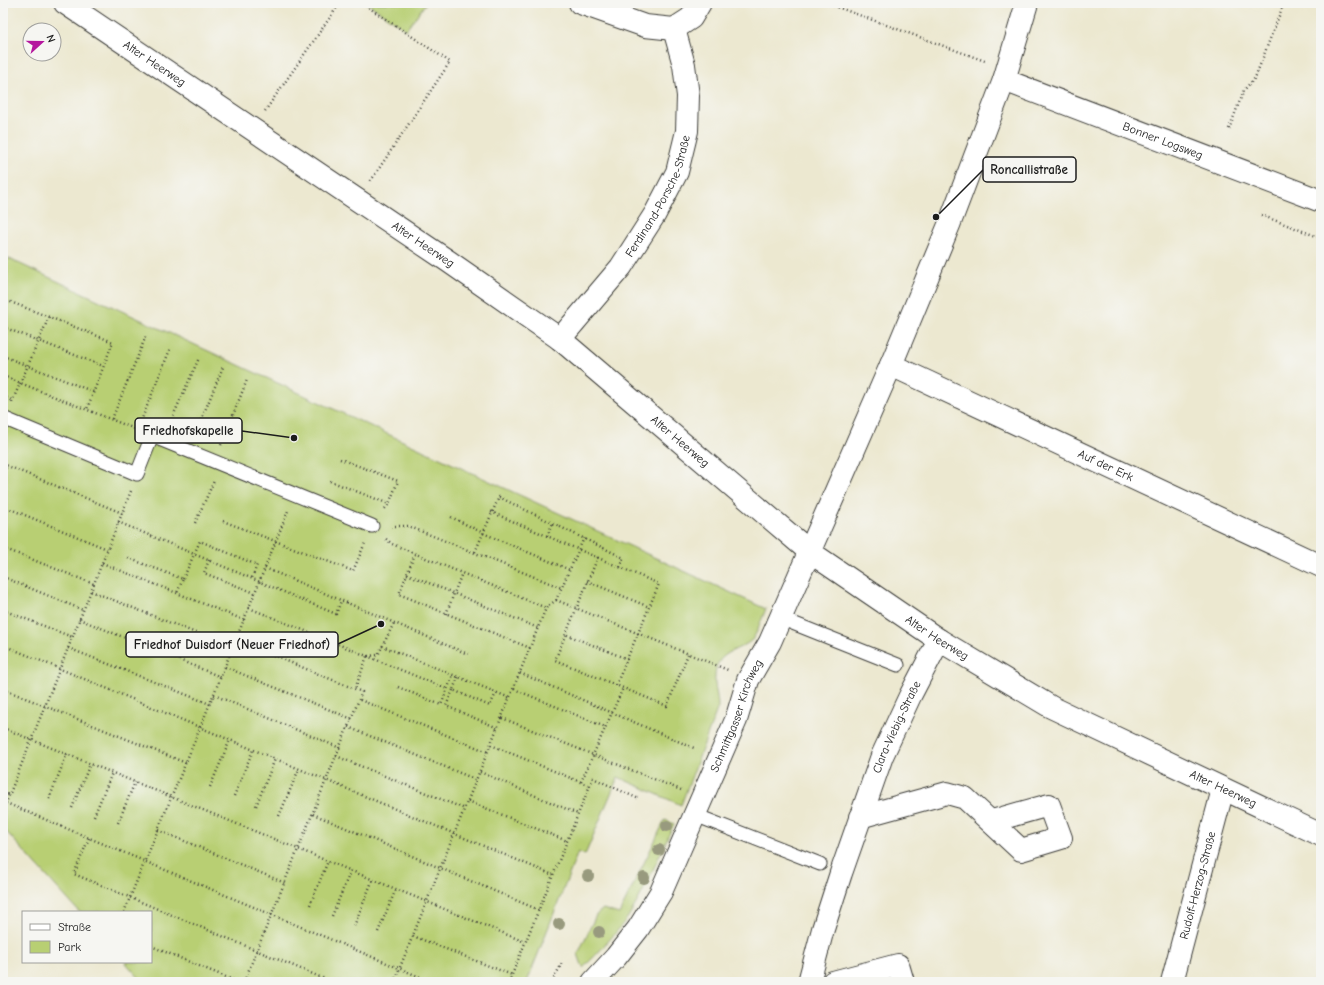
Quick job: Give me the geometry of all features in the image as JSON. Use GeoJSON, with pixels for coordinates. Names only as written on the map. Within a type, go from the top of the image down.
{"type":"FeatureCollection","features":[{"type":"Feature","properties":{"kind":"street","name":"Alter Heerweg"},"geometry":{"type":"LineString","coordinates":[[65,3],[358,200],[560,339],[810,552],[939,640],[1051,707],[1321,835]]}},
{"type":"Feature","properties":{"kind":"street"},"geometry":{"type":"LineString","coordinates":[[580,3],[645,26],[674,29],[691,18],[700,3]]}},
{"type":"Feature","properties":{"kind":"street","name":"Schmittgasser Kirchweg"},"geometry":{"type":"LineString","coordinates":[[594,982],[638,929],[661,892],[736,720],[748,680],[770,642],[810,552],[891,365],[949,225],[1004,80],[1027,3]]}},
{"type":"Feature","properties":{"kind":"street","name":"Ferdinand-Porsche-Straße"},"geometry":{"type":"LineString","coordinates":[[560,339],[621,267],[655,214],[677,172],[687,131],[688,96],[684,66],[674,29]]}},
{"type":"Feature","properties":{"kind":"street","name":"Bonner Logsweg"},"geometry":{"type":"LineString","coordinates":[[1004,80],[1321,201]]}},
{"type":"Feature","properties":{"kind":"street","name":"Auf der Erk"},"geometry":{"type":"LineString","coordinates":[[891,365],[1321,566]]}},
{"type":"Feature","properties":{"kind":"street","name":"Clara-Viebig-Straße"},"geometry":{"type":"LineString","coordinates":[[809,982],[823,929],[882,756],[910,696],[939,640]]}},
{"type":"Feature","properties":{"kind":"street","name":"Rudolf-Herzog-Straße"},"geometry":{"type":"LineString","coordinates":[[1172,982],[1223,789]]}},
{"type":"Feature","properties":{"kind":"street"},"geometry":{"type":"LineString","coordinates":[[860,817],[947,793],[965,798],[992,821]]}},
{"type":"Feature","properties":{"kind":"street"},"geometry":{"type":"LineString","coordinates":[[833,982],[898,965],[903,982]]}},
{"type":"Feature","properties":{"kind":"lane"},"geometry":{"type":"LineString","coordinates":[[4,419],[138,474],[157,438],[372,526]]}},
{"type":"Feature","properties":{"kind":"lane"},"geometry":{"type":"LineString","coordinates":[[780,618],[898,664]]}},
{"type":"Feature","properties":{"kind":"lane"},"geometry":{"type":"LineString","coordinates":[[698,807],[820,864]]}},
{"type":"Feature","properties":{"kind":"path"},"geometry":{"type":"LineString","coordinates":[[252,130],[340,3]]}},
{"type":"Feature","properties":{"kind":"path"},"geometry":{"type":"LineString","coordinates":[[358,200],[450,62],[362,3]]}},
{"type":"Feature","properties":{"kind":"path"},"geometry":{"type":"LineString","coordinates":[[826,3],[988,62],[1004,80]]}},
{"type":"Feature","properties":{"kind":"path"},"geometry":{"type":"LineString","coordinates":[[1229,129],[1244,90],[1255,78],[1284,3]]}},
{"type":"Feature","properties":{"kind":"path"},"geometry":{"type":"LineString","coordinates":[[1261,215],[1321,238]]}},
{"type":"Feature","properties":{"kind":"path"},"geometry":{"type":"LineString","coordinates":[[3,299],[113,342],[87,409]]}},
{"type":"Feature","properties":{"kind":"path"},"geometry":{"type":"LineString","coordinates":[[4,419],[21,383],[48,317]]}},
{"type":"Feature","properties":{"kind":"path"},"geometry":{"type":"LineString","coordinates":[[3,327],[103,366]]}},
{"type":"Feature","properties":{"kind":"path"},"geometry":{"type":"LineString","coordinates":[[112,420],[146,336]]}},
{"type":"Feature","properties":{"kind":"path"},"geometry":{"type":"LineString","coordinates":[[138,430],[171,347]]}},
{"type":"Feature","properties":{"kind":"path"},"geometry":{"type":"LineString","coordinates":[[3,356],[94,392]]}},
{"type":"Feature","properties":{"kind":"path"},"geometry":{"type":"LineString","coordinates":[[3,376],[157,438],[199,358]]}},
{"type":"Feature","properties":{"kind":"path"},"geometry":{"type":"LineString","coordinates":[[188,450],[223,367]]}},
{"type":"Feature","properties":{"kind":"path"},"geometry":{"type":"LineString","coordinates":[[195,523],[247,380]]}},
{"type":"Feature","properties":{"kind":"path"},"geometry":{"type":"LineString","coordinates":[[223,521],[353,571],[372,526],[389,504],[398,481],[340,459]]}},
{"type":"Feature","properties":{"kind":"path"},"geometry":{"type":"LineString","coordinates":[[3,464],[122,513]]}},
{"type":"Feature","properties":{"kind":"path"},"geometry":{"type":"LineString","coordinates":[[3,476],[7,465]]}},
{"type":"Feature","properties":{"kind":"path"},"geometry":{"type":"LineString","coordinates":[[138,474],[6,803],[432,982]]}},
{"type":"Feature","properties":{"kind":"path"},"geometry":{"type":"LineString","coordinates":[[330,481],[389,504]]}},
{"type":"Feature","properties":{"kind":"path"},"geometry":{"type":"LineString","coordinates":[[124,911],[214,695],[294,494]]}},
{"type":"Feature","properties":{"kind":"path"},"geometry":{"type":"LineString","coordinates":[[474,552],[498,497],[624,558],[620,567]]}},
{"type":"Feature","properties":{"kind":"path"},"geometry":{"type":"LineString","coordinates":[[3,506],[108,550]]}},
{"type":"Feature","properties":{"kind":"path"},"geometry":{"type":"LineString","coordinates":[[491,512],[659,584],[616,685]]}},
{"type":"Feature","properties":{"kind":"path"},"geometry":{"type":"LineString","coordinates":[[451,517],[483,533],[570,570]]}},
{"type":"Feature","properties":{"kind":"path"},"geometry":{"type":"LineString","coordinates":[[118,522],[336,614],[342,600]]}},
{"type":"Feature","properties":{"kind":"path"},"geometry":{"type":"LineString","coordinates":[[547,536],[553,523]]}},
{"type":"Feature","properties":{"kind":"path"},"geometry":{"type":"LineString","coordinates":[[372,526],[408,526],[562,588]]}},
{"type":"Feature","properties":{"kind":"path"},"geometry":{"type":"LineString","coordinates":[[372,526],[392,544],[546,608]]}},
{"type":"Feature","properties":{"kind":"path"},"geometry":{"type":"LineString","coordinates":[[394,982],[546,608],[556,600],[584,538]]}},
{"type":"Feature","properties":{"kind":"path"},"geometry":{"type":"LineString","coordinates":[[177,593],[200,541],[257,565],[252,578]]}},
{"type":"Feature","properties":{"kind":"path"},"geometry":{"type":"LineString","coordinates":[[3,548],[94,584]]}},
{"type":"Feature","properties":{"kind":"path"},"geometry":{"type":"LineString","coordinates":[[415,554],[399,594],[530,648]]}},
{"type":"Feature","properties":{"kind":"path"},"geometry":{"type":"LineString","coordinates":[[598,557],[555,660],[667,706],[688,654]]}},
{"type":"Feature","properties":{"kind":"path"},"geometry":{"type":"LineString","coordinates":[[128,558],[183,579]]}},
{"type":"Feature","properties":{"kind":"path"},"geometry":{"type":"LineString","coordinates":[[209,560],[204,573],[254,593]]}},
{"type":"Feature","properties":{"kind":"path"},"geometry":{"type":"LineString","coordinates":[[102,563],[244,620]]}},
{"type":"Feature","properties":{"kind":"path"},"geometry":{"type":"LineString","coordinates":[[265,568],[470,654]]}},
{"type":"Feature","properties":{"kind":"path"},"geometry":{"type":"LineString","coordinates":[[407,574],[538,628]]}},
{"type":"Feature","properties":{"kind":"path"},"geometry":{"type":"LineString","coordinates":[[446,614],[462,574]]}},
{"type":"Feature","properties":{"kind":"path"},"geometry":{"type":"LineString","coordinates":[[3,577],[83,610]]}},
{"type":"Feature","properties":{"kind":"path"},"geometry":{"type":"LineString","coordinates":[[588,581],[649,607]]}},
{"type":"Feature","properties":{"kind":"path"},"geometry":{"type":"LineString","coordinates":[[91,591],[233,648]]}},
{"type":"Feature","properties":{"kind":"path"},"geometry":{"type":"LineString","coordinates":[[556,600],[717,666]]}},
{"type":"Feature","properties":{"kind":"path"},"geometry":{"type":"LineString","coordinates":[[248,608],[368,656],[447,690]]}},
{"type":"Feature","properties":{"kind":"path"},"geometry":{"type":"LineString","coordinates":[[3,610],[72,637]]}},
{"type":"Feature","properties":{"kind":"path"},"geometry":{"type":"LineString","coordinates":[[79,620],[221,677]]}},
{"type":"Feature","properties":{"kind":"path"},"geometry":{"type":"LineString","coordinates":[[368,656],[378,655],[394,622]]}},
{"type":"Feature","properties":{"kind":"path"},"geometry":{"type":"LineString","coordinates":[[566,634],[627,659]]}},
{"type":"Feature","properties":{"kind":"path"},"geometry":{"type":"LineString","coordinates":[[236,640],[362,692],[244,982]]}},
{"type":"Feature","properties":{"kind":"path"},"geometry":{"type":"LineString","coordinates":[[3,645],[553,875]]}},
{"type":"Feature","properties":{"kind":"path"},"geometry":{"type":"LineString","coordinates":[[382,646],[510,698]]}},
{"type":"Feature","properties":{"kind":"path"},"geometry":{"type":"LineString","coordinates":[[68,648],[210,704]]}},
{"type":"Feature","properties":{"kind":"path"},"geometry":{"type":"LineString","coordinates":[[355,689],[368,656]]}},
{"type":"Feature","properties":{"kind":"path"},"geometry":{"type":"LineString","coordinates":[[225,667],[352,719]]}},
{"type":"Feature","properties":{"kind":"path"},"geometry":{"type":"LineString","coordinates":[[520,672],[694,748]]}},
{"type":"Feature","properties":{"kind":"path"},"geometry":{"type":"LineString","coordinates":[[398,687],[441,705],[453,675]]}},
{"type":"Feature","properties":{"kind":"path"},"geometry":{"type":"LineString","coordinates":[[458,677],[446,706],[498,728]]}},
{"type":"Feature","properties":{"kind":"path"},"geometry":{"type":"LineString","coordinates":[[581,782],[623,688]]}},
{"type":"Feature","properties":{"kind":"path"},"geometry":{"type":"LineString","coordinates":[[3,689],[186,763]]}},
{"type":"Feature","properties":{"kind":"path"},"geometry":{"type":"LineString","coordinates":[[514,689],[605,728]]}},
{"type":"Feature","properties":{"kind":"path"},"geometry":{"type":"LineString","coordinates":[[453,690],[490,706],[496,693]]}},
{"type":"Feature","properties":{"kind":"path"},"geometry":{"type":"LineString","coordinates":[[214,695],[340,748]]}},
{"type":"Feature","properties":{"kind":"path"},"geometry":{"type":"LineString","coordinates":[[360,700],[488,752]]}},
{"type":"Feature","properties":{"kind":"path"},"geometry":{"type":"LineString","coordinates":[[502,718],[593,755],[698,807]]}},
{"type":"Feature","properties":{"kind":"path"},"geometry":{"type":"LineString","coordinates":[[348,727],[476,780]]}},
{"type":"Feature","properties":{"kind":"path"},"geometry":{"type":"LineString","coordinates":[[3,728],[525,942]]}},
{"type":"Feature","properties":{"kind":"path"},"geometry":{"type":"LineString","coordinates":[[210,786],[230,740]]}},
{"type":"Feature","properties":{"kind":"path"},"geometry":{"type":"LineString","coordinates":[[491,745],[590,786]]}},
{"type":"Feature","properties":{"kind":"path"},"geometry":{"type":"LineString","coordinates":[[234,796],[254,750]]}},
{"type":"Feature","properties":{"kind":"path"},"geometry":{"type":"LineString","coordinates":[[49,799],[67,754]]}},
{"type":"Feature","properties":{"kind":"path"},"geometry":{"type":"LineString","coordinates":[[336,756],[465,809]]}},
{"type":"Feature","properties":{"kind":"path"},"geometry":{"type":"LineString","coordinates":[[256,806],[275,759]]}},
{"type":"Feature","properties":{"kind":"path"},"geometry":{"type":"LineString","coordinates":[[72,808],[90,764]]}},
{"type":"Feature","properties":{"kind":"path"},"geometry":{"type":"LineString","coordinates":[[279,816],[299,769]]}},
{"type":"Feature","properties":{"kind":"path"},"geometry":{"type":"LineString","coordinates":[[94,816],[112,772]]}},
{"type":"Feature","properties":{"kind":"path"},"geometry":{"type":"LineString","coordinates":[[480,772],[578,814]]}},
{"type":"Feature","properties":{"kind":"path"},"geometry":{"type":"LineString","coordinates":[[509,982],[593,778],[639,799]]}},
{"type":"Feature","properties":{"kind":"path"},"geometry":{"type":"LineString","coordinates":[[118,823],[135,782]]}},
{"type":"Feature","properties":{"kind":"path"},"geometry":{"type":"LineString","coordinates":[[3,793],[9,795]]}},
{"type":"Feature","properties":{"kind":"path"},"geometry":{"type":"LineString","coordinates":[[468,801],[567,841]]}},
{"type":"Feature","properties":{"kind":"path"},"geometry":{"type":"LineString","coordinates":[[313,814],[539,910]]}},
{"type":"Feature","properties":{"kind":"path"},"geometry":{"type":"LineString","coordinates":[[158,830],[285,883]]}},
{"type":"Feature","properties":{"kind":"path"},"geometry":{"type":"LineString","coordinates":[[89,838],[74,874],[332,982]]}},
{"type":"Feature","properties":{"kind":"path"},"geometry":{"type":"LineString","coordinates":[[310,906],[328,861]]}},
{"type":"Feature","properties":{"kind":"path"},"geometry":{"type":"LineString","coordinates":[[332,916],[351,870]]}},
{"type":"Feature","properties":{"kind":"path"},"geometry":{"type":"LineString","coordinates":[[354,926],[373,879]]}},
{"type":"Feature","properties":{"kind":"path"},"geometry":{"type":"LineString","coordinates":[[378,932],[396,889]]}},
{"type":"Feature","properties":{"kind":"path"},"geometry":{"type":"LineString","coordinates":[[413,936],[512,975]]}},
{"type":"Feature","properties":{"kind":"path"},"geometry":{"type":"LineString","coordinates":[[152,946],[238,982]]}},
{"type":"Feature","properties":{"kind":"path"},"geometry":{"type":"LineString","coordinates":[[552,982],[562,963]]}},
{"type":"Feature","properties":{"kind":"green space"},"geometry":{"type":"Polygon","coordinates":[[[367,3],[426,3],[406,30],[367,3]]]}},
{"type":"Feature","properties":{"kind":"green space"},"geometry":{"type":"Polygon","coordinates":[[[3,256],[766,609],[754,638],[728,653],[719,662],[716,668],[715,680],[718,707],[681,805],[618,777],[585,855],[578,852],[527,982],[143,982],[126,963],[152,963],[152,911],[78,911],[3,828],[3,256]]]}},
{"type":"Feature","properties":{"kind":"green space"},"geometry":{"type":"Polygon","coordinates":[[[665,820],[674,824],[635,906],[618,930],[583,968],[578,954],[596,915],[603,909],[619,914],[665,820]]]}},
{"type":"Feature","properties":{"kind":"place","name":"Roncallistraße"},"geometry":{"type":"Point","coordinates":[936,217]}},
{"type":"Feature","properties":{"kind":"place","name":"Friedhofskapelle"},"geometry":{"type":"Point","coordinates":[294,438]}},
{"type":"Feature","properties":{"kind":"place","name":"Friedhof Duisdorf (Neuer Friedhof)"},"geometry":{"type":"Point","coordinates":[381,624]}}]}
